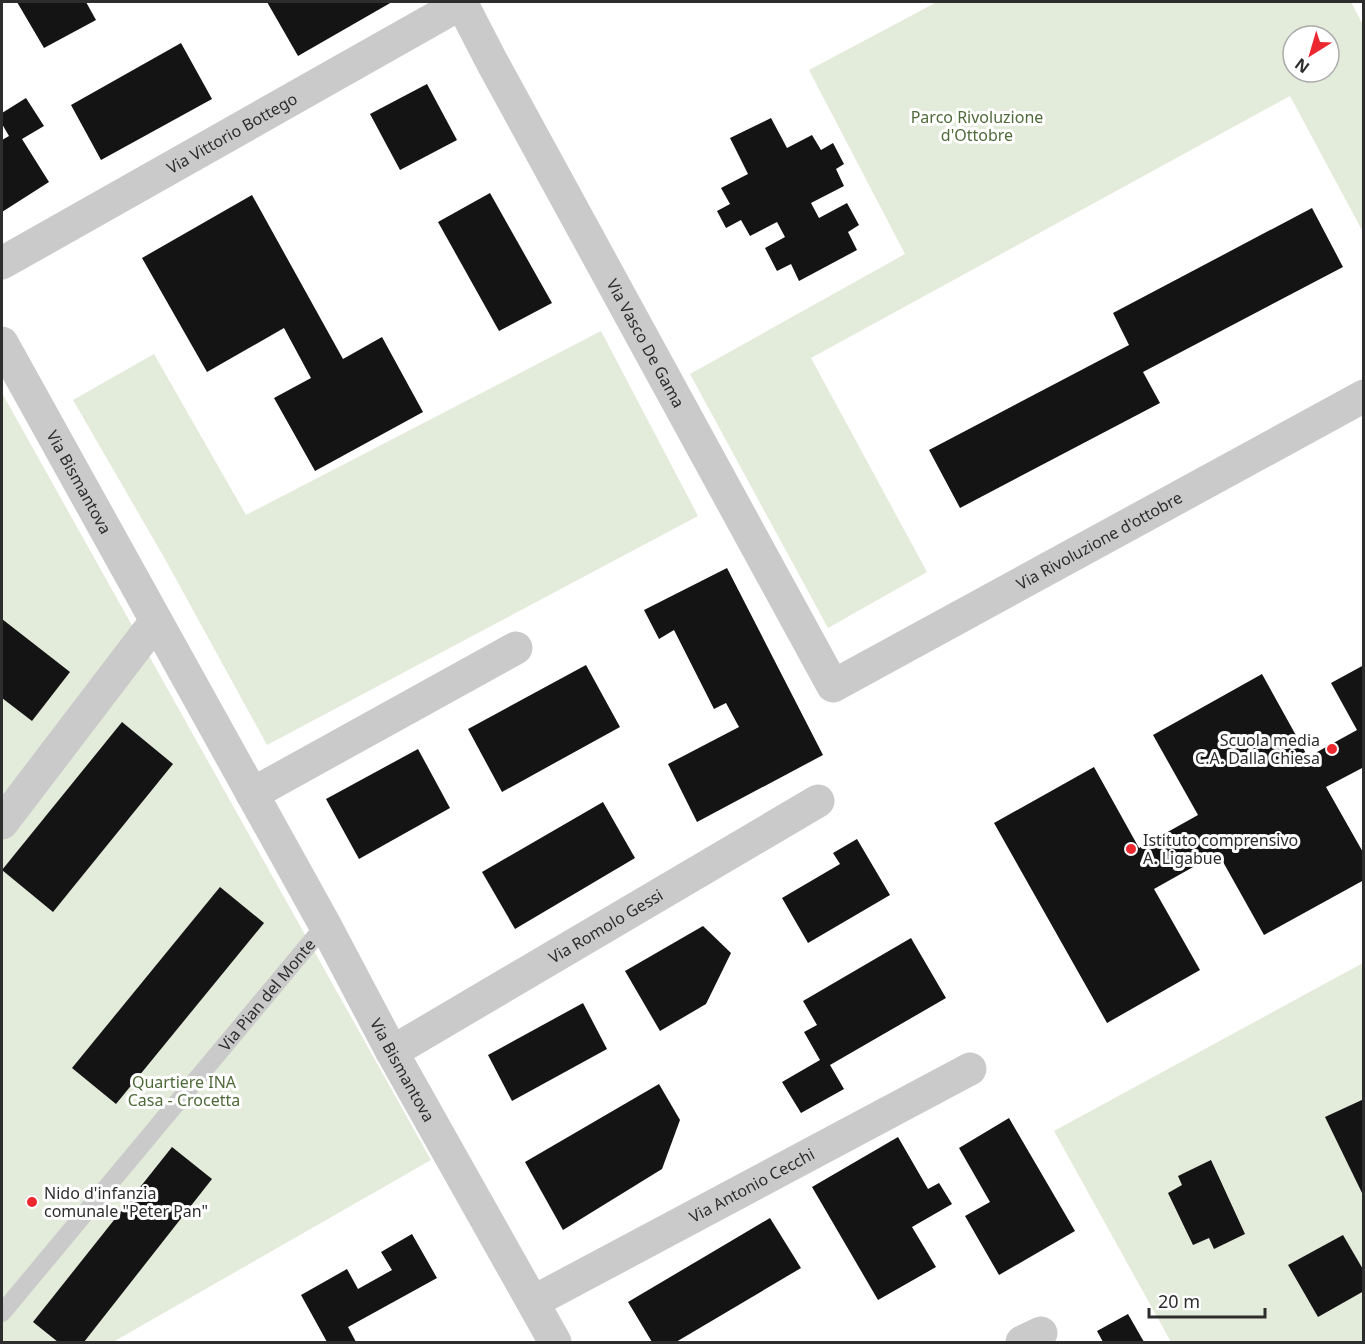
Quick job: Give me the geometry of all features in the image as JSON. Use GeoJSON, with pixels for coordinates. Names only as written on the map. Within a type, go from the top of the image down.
{"type":"FeatureCollection","features":[{"type":"Feature","properties":{"kind":"street","name":"Via Vittorio Bottego"},"geometry":{"type":"LineString","coordinates":[[2,263],[462,2]]}},
{"type":"Feature","properties":{"kind":"street","name":"Via Vasco De Gama"},"geometry":{"type":"LineString","coordinates":[[462,2],[492,62],[832,686]]}},
{"type":"Feature","properties":{"kind":"street","name":"Via Bismantova"},"geometry":{"type":"LineString","coordinates":[[2,343],[325,925],[392,1052],[555,1342]]}},
{"type":"Feature","properties":{"kind":"street","name":"Via Rivoluzione d'ottobre"},"geometry":{"type":"LineString","coordinates":[[832,686],[1364,396]]}},
{"type":"Feature","properties":{"kind":"street"},"geometry":{"type":"LineString","coordinates":[[2,823],[156,621]]}},
{"type":"Feature","properties":{"kind":"street"},"geometry":{"type":"LineString","coordinates":[[252,794],[516,648]]}},
{"type":"Feature","properties":{"kind":"street","name":"Via Romolo Gessi"},"geometry":{"type":"LineString","coordinates":[[392,1052],[818,801]]}},
{"type":"Feature","properties":{"kind":"street","name":"Via Antonio Cecchi"},"geometry":{"type":"LineString","coordinates":[[533,1302],[970,1069]]}},
{"type":"Feature","properties":{"kind":"lane","name":"Via Pian del Monte"},"geometry":{"type":"LineString","coordinates":[[2,1313],[325,925]]}},
{"type":"Feature","properties":{"kind":"green space","name":"Parco Rivoluzione d'Ottobre"},"geometry":{"type":"Polygon","coordinates":[[[937,2],[1351,2],[1363,25],[1363,232],[1290,96],[811,358],[927,572],[828,628],[690,374],[905,254],[809,70],[937,2]]]}},
{"type":"Feature","properties":{"kind":"green space"},"geometry":{"type":"Polygon","coordinates":[[[601,331],[698,516],[267,745],[165,559],[73,400],[154,354],[246,515],[601,331]]]}},
{"type":"Feature","properties":{"kind":"green space","name":"Quartiere INA Casa - Crocetta"},"geometry":{"type":"Polygon","coordinates":[[[2,393],[431,1160],[113,1342],[2,1342],[2,393]]]}},
{"type":"Feature","properties":{"kind":"green space"},"geometry":{"type":"Polygon","coordinates":[[[1363,963],[1363,1342],[1171,1342],[1054,1131],[1363,963]]]}},
{"type":"Feature","properties":{"kind":"building"},"geometry":{"type":"Polygon","coordinates":[[[17,2],[86,2],[96,20],[44,48],[17,2]]]}},
{"type":"Feature","properties":{"kind":"building"},"geometry":{"type":"Polygon","coordinates":[[[267,2],[392,2],[298,56],[267,2]]]}},
{"type":"Feature","properties":{"kind":"building"},"geometry":{"type":"Polygon","coordinates":[[[181,43],[212,99],[101,160],[71,105],[181,43]]]}},
{"type":"Feature","properties":{"kind":"building"},"geometry":{"type":"Polygon","coordinates":[[[427,84],[457,140],[400,170],[370,114],[427,84]]]}},
{"type":"Feature","properties":{"kind":"building"},"geometry":{"type":"Polygon","coordinates":[[[26,98],[44,126],[22,139],[49,182],[2,212],[2,140],[9,136],[2,124],[2,113],[26,98]]]}},
{"type":"Feature","properties":{"kind":"building"},"geometry":{"type":"Polygon","coordinates":[[[771,118],[787,148],[812,135],[821,150],[833,143],[844,164],[836,169],[844,186],[811,203],[819,218],[847,203],[859,225],[848,232],[857,250],[799,281],[791,264],[777,271],[765,248],[785,237],[777,222],[750,236],[741,220],[726,228],[717,211],[730,204],[721,188],[748,174],[730,138],[771,118]]]}},
{"type":"Feature","properties":{"kind":"building"},"geometry":{"type":"Polygon","coordinates":[[[490,193],[552,303],[499,331],[438,222],[490,193]]]}},
{"type":"Feature","properties":{"kind":"building"},"geometry":{"type":"Polygon","coordinates":[[[252,195],[343,359],[382,337],[423,412],[315,471],[274,398],[311,378],[284,328],[207,372],[142,258],[252,195]]]}},
{"type":"Feature","properties":{"kind":"building"},"geometry":{"type":"Polygon","coordinates":[[[1312,208],[1343,267],[1143,372],[1160,403],[960,508],[929,450],[1129,345],[1113,313],[1312,208]]]}},
{"type":"Feature","properties":{"kind":"building"},"geometry":{"type":"Polygon","coordinates":[[[727,568],[823,755],[697,822],[668,764],[739,727],[726,703],[714,709],[674,630],[659,639],[644,610],[727,568]]]}},
{"type":"Feature","properties":{"kind":"building"},"geometry":{"type":"Polygon","coordinates":[[[2,619],[70,672],[32,721],[2,698],[2,619]]]}},
{"type":"Feature","properties":{"kind":"building"},"geometry":{"type":"Polygon","coordinates":[[[586,665],[620,727],[502,792],[468,729],[586,665]]]}},
{"type":"Feature","properties":{"kind":"building"},"geometry":{"type":"Polygon","coordinates":[[[1364,665],[1364,767],[1326,787],[1364,854],[1364,880],[1264,935],[1218,853],[1154,889],[1200,970],[1107,1023],[994,823],[1094,767],[1139,848],[1198,815],[1153,735],[1262,674],[1308,757],[1357,730],[1331,683],[1364,665]]]}},
{"type":"Feature","properties":{"kind":"building"},"geometry":{"type":"Polygon","coordinates":[[[122,722],[173,764],[53,912],[2,870],[122,722]]]}},
{"type":"Feature","properties":{"kind":"building"},"geometry":{"type":"Polygon","coordinates":[[[418,749],[450,808],[359,859],[326,799],[418,749]]]}},
{"type":"Feature","properties":{"kind":"building"},"geometry":{"type":"Polygon","coordinates":[[[603,802],[635,858],[515,929],[482,872],[603,802]]]}},
{"type":"Feature","properties":{"kind":"building"},"geometry":{"type":"Polygon","coordinates":[[[857,839],[890,895],[808,943],[782,898],[840,864],[833,853],[857,839]]]}},
{"type":"Feature","properties":{"kind":"building"},"geometry":{"type":"Polygon","coordinates":[[[220,887],[264,923],[116,1104],[72,1068],[220,887]]]}},
{"type":"Feature","properties":{"kind":"building"},"geometry":{"type":"Polygon","coordinates":[[[703,926],[731,953],[706,1004],[660,1031],[625,971],[703,926]]]}},
{"type":"Feature","properties":{"kind":"building"},"geometry":{"type":"Polygon","coordinates":[[[911,938],[946,998],[830,1065],[844,1089],[801,1113],[782,1082],[820,1060],[804,1032],[817,1025],[803,1001],[911,938]]]}},
{"type":"Feature","properties":{"kind":"building"},"geometry":{"type":"Polygon","coordinates":[[[583,1003],[607,1049],[512,1101],[488,1055],[583,1003]]]}},
{"type":"Feature","properties":{"kind":"building"},"geometry":{"type":"Polygon","coordinates":[[[659,1084],[680,1120],[662,1169],[563,1230],[525,1162],[659,1084]]]}},
{"type":"Feature","properties":{"kind":"building"},"geometry":{"type":"Polygon","coordinates":[[[1364,1099],[1364,1197],[1325,1117],[1364,1099]]]}},
{"type":"Feature","properties":{"kind":"building"},"geometry":{"type":"Polygon","coordinates":[[[1009,1118],[1075,1231],[999,1275],[965,1216],[990,1202],[959,1148],[1009,1118]]]}},
{"type":"Feature","properties":{"kind":"building"},"geometry":{"type":"Polygon","coordinates":[[[898,1137],[928,1189],[939,1183],[952,1204],[912,1227],[936,1267],[878,1300],[812,1187],[898,1137]]]}},
{"type":"Feature","properties":{"kind":"building"},"geometry":{"type":"Polygon","coordinates":[[[172,1147],[212,1179],[84,1342],[58,1342],[33,1322],[172,1147]]]}},
{"type":"Feature","properties":{"kind":"building"},"geometry":{"type":"Polygon","coordinates":[[[1211,1160],[1245,1234],[1214,1249],[1209,1238],[1193,1245],[1168,1193],[1182,1185],[1178,1176],[1211,1160]]]}},
{"type":"Feature","properties":{"kind":"building"},"geometry":{"type":"Polygon","coordinates":[[[770,1218],[801,1268],[676,1342],[652,1342],[628,1302],[770,1218]]]}},
{"type":"Feature","properties":{"kind":"building"},"geometry":{"type":"Polygon","coordinates":[[[412,1234],[437,1278],[348,1327],[356,1342],[327,1342],[301,1295],[347,1269],[358,1289],[392,1270],[381,1252],[412,1234]]]}},
{"type":"Feature","properties":{"kind":"building"},"geometry":{"type":"Polygon","coordinates":[[[1343,1235],[1364,1271],[1364,1291],[1318,1317],[1288,1265],[1343,1235]]]}},
{"type":"Feature","properties":{"kind":"building"},"geometry":{"type":"Polygon","coordinates":[[[1128,1314],[1144,1342],[1103,1342],[1097,1331],[1128,1314]]]}},
{"type":"Feature","properties":{"kind":"place","name":"Scuola media C.A. Dalla Chiesa"},"geometry":{"type":"Point","coordinates":[1332,749]}},
{"type":"Feature","properties":{"kind":"place","name":"Istituto comprensivo A. Ligabue"},"geometry":{"type":"Point","coordinates":[1131,849]}},
{"type":"Feature","properties":{"kind":"place","name":"Nido d'infanzia comunale \"Peter Pan\""},"geometry":{"type":"Point","coordinates":[32,1202]}}]}
